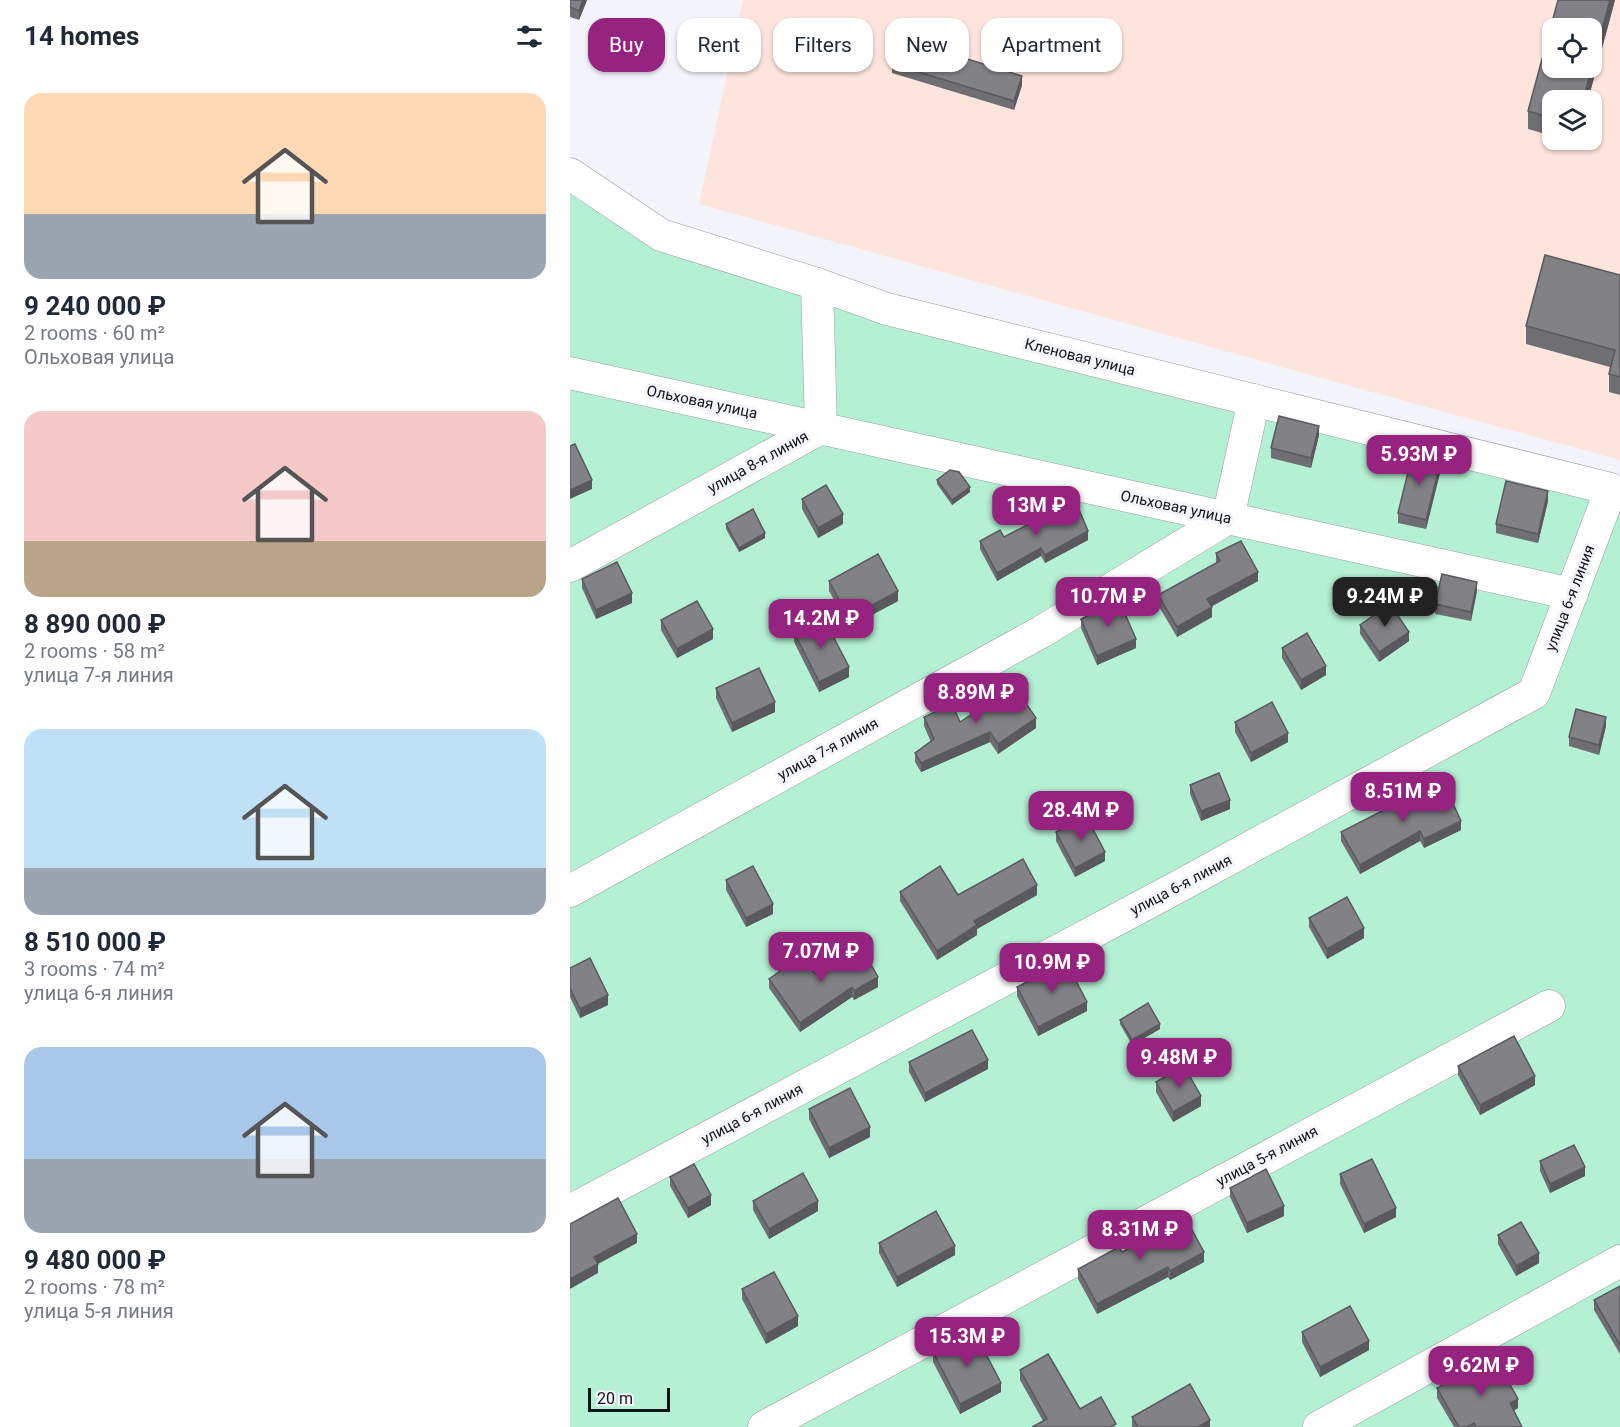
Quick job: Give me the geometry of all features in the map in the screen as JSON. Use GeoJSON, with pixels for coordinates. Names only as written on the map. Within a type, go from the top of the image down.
{"type":"FeatureCollection","features":[{"type":"Feature","properties":{"kind":"street","name":"Кленовая улица"},"geometry":{"type":"LineString","coordinates":[[570,174],[661,235],[817,284],[887,309],[1611,489]]}},
{"type":"Feature","properties":{"kind":"street","name":"улица 8-я линия"},"geometry":{"type":"LineString","coordinates":[[570,566],[821,428],[817,284]]}},
{"type":"Feature","properties":{"kind":"street","name":"Ольховая улица"},"geometry":{"type":"LineString","coordinates":[[570,373],[1572,594]]}},
{"type":"Feature","properties":{"kind":"street"},"geometry":{"type":"LineString","coordinates":[[1228,518],[1254,400]]}},
{"type":"Feature","properties":{"kind":"street","name":"улица 6-я линия"},"geometry":{"type":"LineString","coordinates":[[570,1211],[1193,879],[1534,693],[1611,489]]}},
{"type":"Feature","properties":{"kind":"street","name":"улица 7-я линия"},"geometry":{"type":"LineString","coordinates":[[570,891],[1041,632],[1228,518]]}},
{"type":"Feature","properties":{"kind":"street","name":"улица 5-я линия"},"geometry":{"type":"LineString","coordinates":[[764,1427],[1549,1006]]}},
{"type":"Feature","properties":{"kind":"street"},"geometry":{"type":"LineString","coordinates":[[1319,1427],[1620,1261]]}},
{"type":"Feature","properties":{"kind":"shaded area"},"geometry":{"type":"Polygon","coordinates":[[[743,0],[1620,0],[1620,460],[699,204],[727,72],[761,72],[761,18],[739,18],[743,0]]]}},
{"type":"Feature","properties":{"kind":"green space"},"geometry":{"type":"Polygon","coordinates":[[[570,182],[631,223],[1620,506],[1620,1427],[570,1427],[570,182]]]}},
{"type":"Feature","properties":{"kind":"building"},"geometry":{"type":"Polygon","coordinates":[[[570,0],[583,0],[579,11],[570,7],[570,0]]]}},
{"type":"Feature","properties":{"kind":"building"},"geometry":{"type":"Polygon","coordinates":[[[1558,0],[1610,0],[1602,30],[1602,18],[1553,18],[1558,0]]]}},
{"type":"Feature","properties":{"kind":"building"},"geometry":{"type":"Polygon","coordinates":[[[969,59],[981,63],[981,72],[1009,72],[1022,76],[1014,101],[918,72],[969,72],[969,59]]]}},
{"type":"Feature","properties":{"kind":"building"},"geometry":{"type":"Polygon","coordinates":[[[1542,59],[1542,78],[1589,78],[1586,90],[1542,90],[1542,115],[1528,111],[1542,59]]]}},
{"type":"Feature","properties":{"kind":"building"},"geometry":{"type":"Polygon","coordinates":[[[1545,255],[1620,275],[1620,377],[1609,374],[1615,350],[1526,326],[1545,255]]]}},
{"type":"Feature","properties":{"kind":"building"},"geometry":{"type":"Polygon","coordinates":[[[1279,416],[1319,426],[1311,458],[1271,448],[1279,416]]]}},
{"type":"Feature","properties":{"kind":"building"},"geometry":{"type":"Polygon","coordinates":[[[575,444],[592,480],[570,490],[570,446],[575,444]]]}},
{"type":"Feature","properties":{"kind":"building"},"geometry":{"type":"Polygon","coordinates":[[[1413,452],[1441,460],[1426,520],[1398,513],[1413,452]]]}},
{"type":"Feature","properties":{"kind":"building"},"geometry":{"type":"Polygon","coordinates":[[[950,470],[959,472],[970,487],[952,500],[937,480],[950,470]]]}},
{"type":"Feature","properties":{"kind":"building"},"geometry":{"type":"Polygon","coordinates":[[[1506,481],[1548,491],[1538,534],[1496,524],[1506,481]]]}},
{"type":"Feature","properties":{"kind":"building"},"geometry":{"type":"Polygon","coordinates":[[[826,485],[843,514],[818,528],[802,499],[826,485]]]}},
{"type":"Feature","properties":{"kind":"building"},"geometry":{"type":"Polygon","coordinates":[[[1075,500],[1088,531],[1045,555],[1041,548],[997,573],[980,541],[1000,530],[1004,537],[1075,500]]]}},
{"type":"Feature","properties":{"kind":"building"},"geometry":{"type":"Polygon","coordinates":[[[753,509],[765,533],[739,548],[726,524],[753,509]]]}},
{"type":"Feature","properties":{"kind":"building"},"geometry":{"type":"Polygon","coordinates":[[[1241,541],[1258,572],[1207,599],[1212,607],[1177,627],[1158,595],[1220,561],[1216,553],[1241,541]]]}},
{"type":"Feature","properties":{"kind":"building"},"geometry":{"type":"Polygon","coordinates":[[[878,554],[898,591],[849,618],[829,581],[878,554]]]}},
{"type":"Feature","properties":{"kind":"building"},"geometry":{"type":"Polygon","coordinates":[[[617,562],[632,593],[596,610],[582,579],[617,562]]]}},
{"type":"Feature","properties":{"kind":"building"},"geometry":{"type":"Polygon","coordinates":[[[1442,574],[1477,582],[1471,612],[1435,604],[1442,574]]]}},
{"type":"Feature","properties":{"kind":"building"},"geometry":{"type":"Polygon","coordinates":[[[1119,600],[1136,639],[1097,656],[1081,619],[1119,600]]]}},
{"type":"Feature","properties":{"kind":"building"},"geometry":{"type":"Polygon","coordinates":[[[697,601],[713,629],[677,649],[661,620],[697,601]]]}},
{"type":"Feature","properties":{"kind":"building"},"geometry":{"type":"Polygon","coordinates":[[[1390,604],[1409,632],[1379,652],[1360,625],[1390,604]]]}},
{"type":"Feature","properties":{"kind":"building"},"geometry":{"type":"Polygon","coordinates":[[[823,617],[849,667],[819,682],[794,632],[823,617]]]}},
{"type":"Feature","properties":{"kind":"building"},"geometry":{"type":"Polygon","coordinates":[[[1307,633],[1326,666],[1301,680],[1282,648],[1307,633]]]}},
{"type":"Feature","properties":{"kind":"building"},"geometry":{"type":"Polygon","coordinates":[[[759,668],[775,702],[732,723],[716,688],[759,668]]]}},
{"type":"Feature","properties":{"kind":"building"},"geometry":{"type":"Polygon","coordinates":[[[1014,686],[1036,718],[998,744],[990,732],[921,763],[915,753],[934,739],[924,717],[952,704],[960,722],[1014,686]]]}},
{"type":"Feature","properties":{"kind":"building"},"geometry":{"type":"Polygon","coordinates":[[[1272,702],[1288,733],[1251,753],[1235,722],[1272,702]]]}},
{"type":"Feature","properties":{"kind":"building"},"geometry":{"type":"Polygon","coordinates":[[[1576,709],[1606,717],[1599,745],[1569,737],[1576,709]]]}},
{"type":"Feature","properties":{"kind":"building"},"geometry":{"type":"Polygon","coordinates":[[[1219,773],[1230,800],[1201,811],[1190,785],[1219,773]]]}},
{"type":"Feature","properties":{"kind":"building"},"geometry":{"type":"Polygon","coordinates":[[[1442,780],[1461,821],[1424,839],[1420,831],[1360,865],[1341,832],[1442,780]]]}},
{"type":"Feature","properties":{"kind":"building"},"geometry":{"type":"Polygon","coordinates":[[[1086,816],[1105,852],[1075,868],[1056,832],[1086,816]]]}},
{"type":"Feature","properties":{"kind":"building"},"geometry":{"type":"Polygon","coordinates":[[[1023,859],[1037,885],[974,921],[977,925],[937,951],[900,892],[940,866],[958,895],[1023,859]]]}},
{"type":"Feature","properties":{"kind":"building"},"geometry":{"type":"Polygon","coordinates":[[[753,866],[773,904],[746,918],[726,880],[753,866]]]}},
{"type":"Feature","properties":{"kind":"building"},"geometry":{"type":"Polygon","coordinates":[[[1347,897],[1364,928],[1327,949],[1309,918],[1347,897]]]}},
{"type":"Feature","properties":{"kind":"building"},"geometry":{"type":"Polygon","coordinates":[[[861,947],[878,977],[854,991],[852,987],[800,1023],[769,979],[802,956],[815,974],[861,947]]]}},
{"type":"Feature","properties":{"kind":"building"},"geometry":{"type":"Polygon","coordinates":[[[590,958],[608,995],[580,1009],[570,988],[570,968],[590,958]]]}},
{"type":"Feature","properties":{"kind":"building"},"geometry":{"type":"Polygon","coordinates":[[[1066,962],[1087,1002],[1038,1027],[1017,987],[1066,962]]]}},
{"type":"Feature","properties":{"kind":"building"},"geometry":{"type":"Polygon","coordinates":[[[1148,1003],[1160,1024],[1132,1040],[1120,1020],[1148,1003]]]}},
{"type":"Feature","properties":{"kind":"building"},"geometry":{"type":"Polygon","coordinates":[[[972,1030],[988,1060],[925,1093],[909,1062],[972,1030]]]}},
{"type":"Feature","properties":{"kind":"building"},"geometry":{"type":"Polygon","coordinates":[[[1514,1036],[1535,1076],[1480,1105],[1458,1066],[1514,1036]]]}},
{"type":"Feature","properties":{"kind":"building"},"geometry":{"type":"Polygon","coordinates":[[[1184,1066],[1201,1096],[1173,1112],[1156,1082],[1184,1066]]]}},
{"type":"Feature","properties":{"kind":"building"},"geometry":{"type":"Polygon","coordinates":[[[850,1088],[870,1127],[829,1148],[809,1109],[850,1088]]]}},
{"type":"Feature","properties":{"kind":"building"},"geometry":{"type":"Polygon","coordinates":[[[1574,1145],[1585,1167],[1550,1184],[1540,1161],[1574,1145]]]}},
{"type":"Feature","properties":{"kind":"building"},"geometry":{"type":"Polygon","coordinates":[[[1372,1159],[1396,1208],[1364,1224],[1340,1174],[1372,1159]]]}},
{"type":"Feature","properties":{"kind":"building"},"geometry":{"type":"Polygon","coordinates":[[[694,1164],[711,1195],[688,1208],[670,1177],[694,1164]]]}},
{"type":"Feature","properties":{"kind":"building"},"geometry":{"type":"Polygon","coordinates":[[[1266,1169],[1284,1206],[1247,1223],[1230,1188],[1266,1169]]]}},
{"type":"Feature","properties":{"kind":"building"},"geometry":{"type":"Polygon","coordinates":[[[803,1173],[818,1201],[769,1229],[753,1201],[803,1173]]]}},
{"type":"Feature","properties":{"kind":"building"},"geometry":{"type":"Polygon","coordinates":[[[618,1198],[637,1234],[594,1257],[598,1264],[570,1279],[570,1224],[618,1198]]]}},
{"type":"Feature","properties":{"kind":"building"},"geometry":{"type":"Polygon","coordinates":[[[936,1211],[955,1246],[897,1277],[879,1243],[936,1211]]]}},
{"type":"Feature","properties":{"kind":"building"},"geometry":{"type":"Polygon","coordinates":[[[1186,1219],[1204,1252],[1170,1271],[1168,1267],[1097,1304],[1078,1269],[1119,1247],[1122,1252],[1186,1219]]]}},
{"type":"Feature","properties":{"kind":"building"},"geometry":{"type":"Polygon","coordinates":[[[1521,1222],[1539,1253],[1516,1266],[1498,1235],[1521,1222]]]}},
{"type":"Feature","properties":{"kind":"building"},"geometry":{"type":"Polygon","coordinates":[[[774,1272],[798,1316],[766,1334],[742,1289],[774,1272]]]}},
{"type":"Feature","properties":{"kind":"building"},"geometry":{"type":"Polygon","coordinates":[[[1620,1286],[1620,1345],[1594,1300],[1620,1286]]]}},
{"type":"Feature","properties":{"kind":"building"},"geometry":{"type":"Polygon","coordinates":[[[1350,1306],[1369,1341],[1320,1367],[1302,1332],[1350,1306]]]}},
{"type":"Feature","properties":{"kind":"building"},"geometry":{"type":"Polygon","coordinates":[[[974,1331],[1001,1383],[960,1404],[933,1352],[974,1331]]]}},
{"type":"Feature","properties":{"kind":"building"},"geometry":{"type":"Polygon","coordinates":[[[1048,1354],[1080,1409],[1101,1397],[1116,1424],[1110,1427],[1032,1427],[1047,1419],[1020,1370],[1048,1354]]]}},
{"type":"Feature","properties":{"kind":"building"},"geometry":{"type":"Polygon","coordinates":[[[1494,1356],[1518,1399],[1510,1403],[1522,1427],[1476,1427],[1474,1423],[1467,1427],[1459,1427],[1437,1388],[1494,1356]]]}},
{"type":"Feature","properties":{"kind":"building"},"geometry":{"type":"Polygon","coordinates":[[[1190,1384],[1210,1420],[1198,1427],[1138,1427],[1132,1417],[1190,1384]]]}}]}
